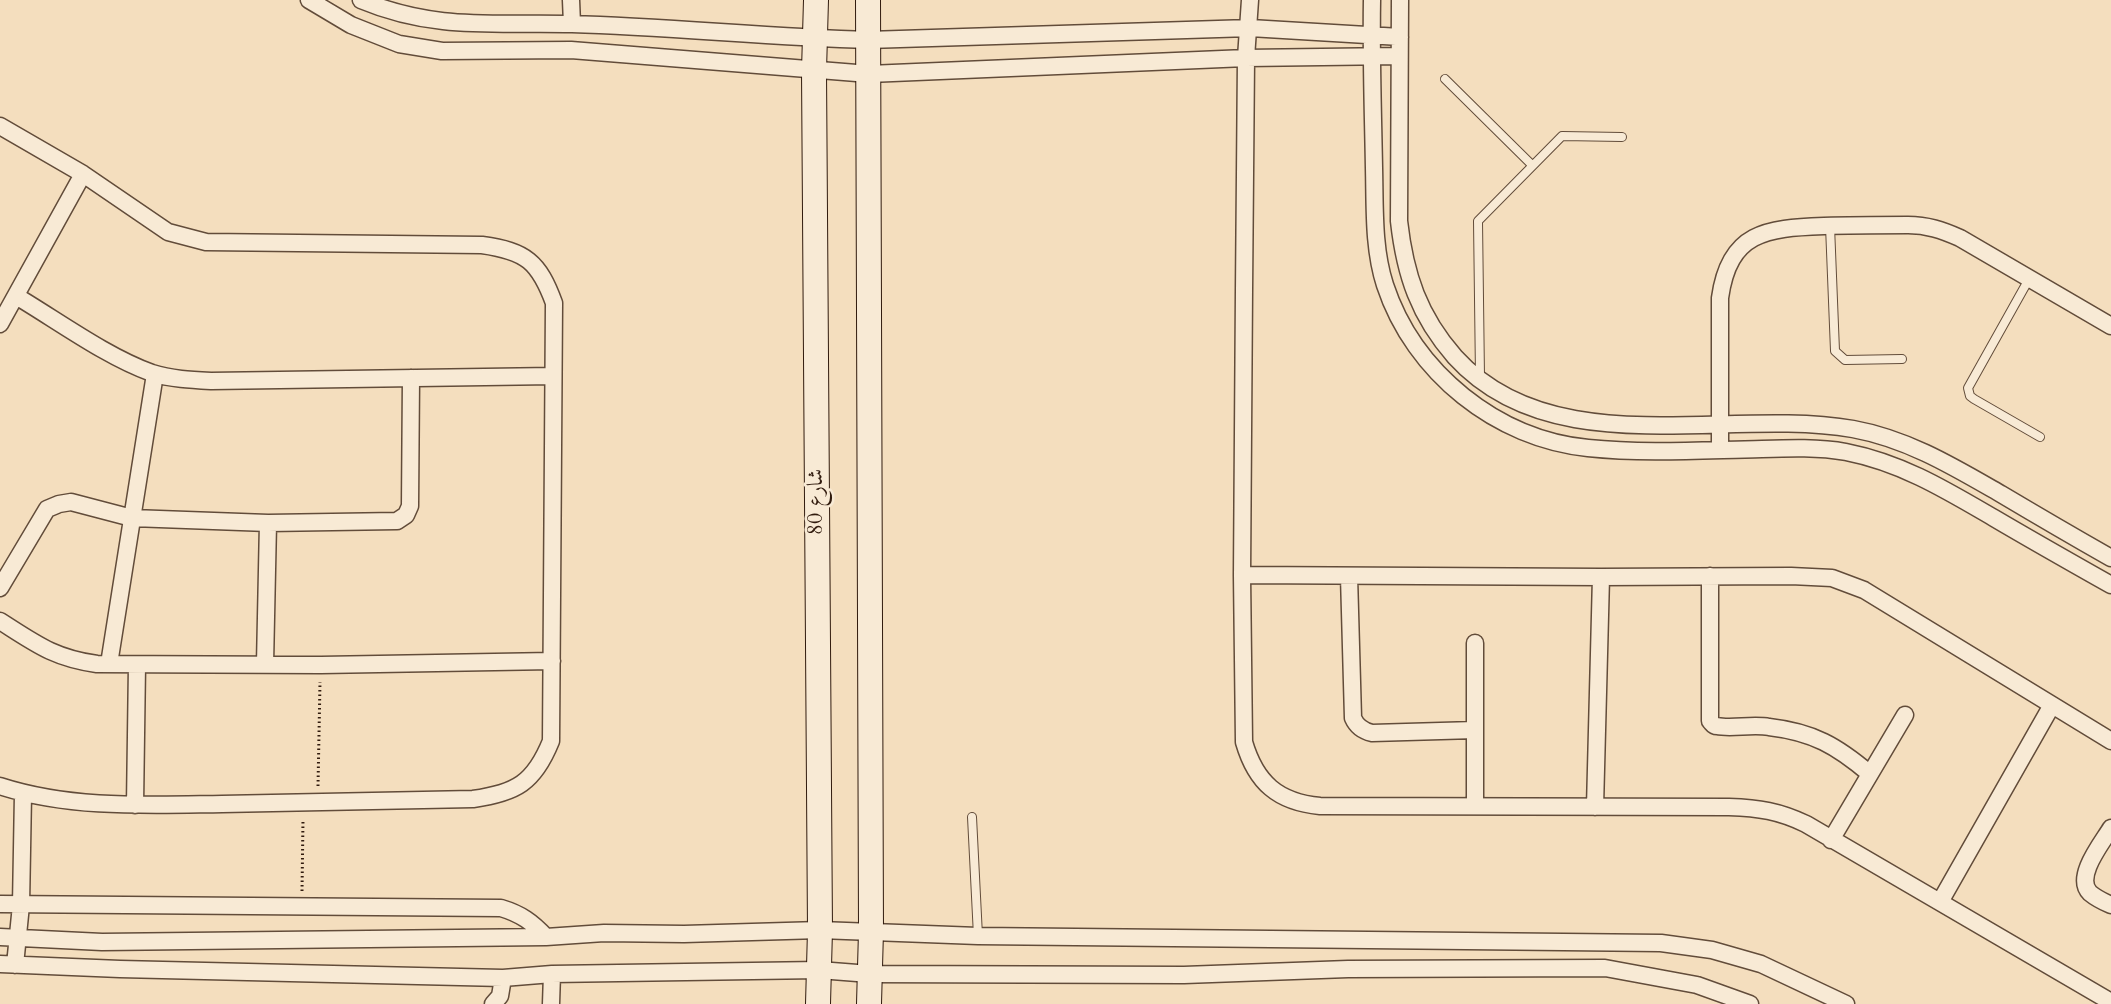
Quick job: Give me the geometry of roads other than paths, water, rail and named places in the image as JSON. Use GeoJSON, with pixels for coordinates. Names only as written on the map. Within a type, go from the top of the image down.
{"type":"FeatureCollection","features":[{"type":"Feature","properties":{"kind":"street"},"geometry":{"type":"LineString","coordinates":[[309,0],[351,25],[399,44],[442,51],[571,50],[869,74],[1246,58],[1398,56]]}},
{"type":"Feature","properties":{"kind":"street"},"geometry":{"type":"LineString","coordinates":[[361,0],[383,9],[420,19],[465,24],[572,24],[868,40],[1250,28],[1400,37]]}},
{"type":"Feature","properties":{"kind":"street"},"geometry":{"type":"LineString","coordinates":[[572,0],[572,24]]}},
{"type":"Feature","properties":{"kind":"street","name":"شارع 80"},"geometry":{"type":"LineString","coordinates":[[816,0],[814,71],[820,930],[818,1004]]}},
{"type":"Feature","properties":{"kind":"street"},"geometry":{"type":"LineString","coordinates":[[868,0],[871,931],[869,1004]]}},
{"type":"Feature","properties":{"kind":"street"},"geometry":{"type":"LineString","coordinates":[[1250,0],[1250,28],[1246,58],[1242,575],[1244,742],[1249,760],[1258,776],[1285,798],[1302,804],[1320,806],[1756,807],[1783,813],[1806,824],[2111,1002]]}},
{"type":"Feature","properties":{"kind":"street"},"geometry":{"type":"LineString","coordinates":[[1372,0],[1371,56],[1375,226],[1378,255],[1384,284],[1395,312],[1418,350],[1448,384],[1483,411],[1515,429],[1551,442],[1608,449],[1804,448],[1844,452],[1882,461],[1920,475],[2111,585]]}},
{"type":"Feature","properties":{"kind":"street"},"geometry":{"type":"LineString","coordinates":[[1400,0],[1399,221],[1403,254],[1411,285],[1425,315],[1443,343],[1464,367],[1480,380],[1512,400],[1560,417],[1585,421],[1635,424],[1812,425],[1853,429],[1893,439],[1931,454],[2111,558]]}},
{"type":"Feature","properties":{"kind":"street"},"geometry":{"type":"LineString","coordinates":[[0,126],[83,174],[168,232],[206,242],[482,244],[507,248],[529,260],[545,280],[554,303],[551,741],[544,759],[532,775],[517,788],[499,795],[473,799],[135,805],[23,794],[0,786]]}},
{"type":"Feature","properties":{"kind":"street"},"geometry":{"type":"LineString","coordinates":[[0,324],[83,174]]}},
{"type":"Feature","properties":{"kind":"street"},"geometry":{"type":"LineString","coordinates":[[1720,449],[1720,298],[1723,277],[1732,257],[1747,242],[1766,231],[1787,227],[1926,225],[1960,238],[2111,326]]}},
{"type":"Feature","properties":{"kind":"street"},"geometry":{"type":"LineString","coordinates":[[16,296],[128,363],[154,374],[183,380],[553,376]]}},
{"type":"Feature","properties":{"kind":"street"},"geometry":{"type":"LineString","coordinates":[[109,664],[154,374]]}},
{"type":"Feature","properties":{"kind":"street"},"geometry":{"type":"LineString","coordinates":[[0,588],[47,509],[70,502],[132,518],[268,523],[397,521],[406,515],[410,506],[411,378]]}},
{"type":"Feature","properties":{"kind":"street"},"geometry":{"type":"LineString","coordinates":[[265,664],[268,523]]}},
{"type":"Feature","properties":{"kind":"street"},"geometry":{"type":"LineString","coordinates":[[1242,575],[1815,576],[1832,578],[1849,582],[1864,590],[2111,741]]}},
{"type":"Feature","properties":{"kind":"street"},"geometry":{"type":"LineString","coordinates":[[1349,576],[1353,718],[1356,724],[1366,732],[1372,733],[1475,730]]}},
{"type":"Feature","properties":{"kind":"street"},"geometry":{"type":"LineString","coordinates":[[1710,576],[1710,721],[1719,727],[1754,724],[1786,729],[1817,738],[1845,753],[1870,774]]}},
{"type":"Feature","properties":{"kind":"street"},"geometry":{"type":"LineString","coordinates":[[1594,807],[1601,577]]}},
{"type":"Feature","properties":{"kind":"street"},"geometry":{"type":"LineString","coordinates":[[0,621],[48,651],[72,660],[109,664],[321,665],[552,661]]}},
{"type":"Feature","properties":{"kind":"street"},"geometry":{"type":"LineString","coordinates":[[1475,643],[1475,806]]}},
{"type":"Feature","properties":{"kind":"street"},"geometry":{"type":"LineString","coordinates":[[135,805],[136,665]]}},
{"type":"Feature","properties":{"kind":"street"},"geometry":{"type":"LineString","coordinates":[[1940,902],[2052,705]]}},
{"type":"Feature","properties":{"kind":"street"},"geometry":{"type":"LineString","coordinates":[[1831,840],[1905,715]]}},
{"type":"Feature","properties":{"kind":"street"},"geometry":{"type":"LineString","coordinates":[[23,794],[21,905],[17,939],[8,964],[120,969],[503,978],[552,974],[819,970],[870,974],[1184,975],[1348,969],[1605,968],[1697,985],[1750,1004]]}},
{"type":"Feature","properties":{"kind":"street"},"geometry":{"type":"LineString","coordinates":[[2111,828],[2086,870],[2084,882],[2090,893],[2111,905]]}},
{"type":"Feature","properties":{"kind":"street"},"geometry":{"type":"LineString","coordinates":[[0,904],[501,908],[516,912],[530,920],[546,937]]}},
{"type":"Feature","properties":{"kind":"street"},"geometry":{"type":"LineString","coordinates":[[0,938],[114,942],[546,937],[604,933],[684,934],[820,930],[978,936],[1661,943],[1712,950],[1761,964],[1846,1004]]}},
{"type":"Feature","properties":{"kind":"street"},"geometry":{"type":"LineString","coordinates":[[551,1004],[552,974]]}},
{"type":"Feature","properties":{"kind":"street"},"geometry":{"type":"LineString","coordinates":[[493,1004],[500,996],[503,978]]}},
{"type":"Feature","properties":{"kind":"lane"},"geometry":{"type":"LineString","coordinates":[[1444,79],[1532,165]]}},
{"type":"Feature","properties":{"kind":"lane"},"geometry":{"type":"LineString","coordinates":[[1480,380],[1478,221],[1562,136],[1622,137]]}},
{"type":"Feature","properties":{"kind":"lane"},"geometry":{"type":"LineString","coordinates":[[1830,226],[1835,351],[1845,360],[1902,359]]}},
{"type":"Feature","properties":{"kind":"lane"},"geometry":{"type":"LineString","coordinates":[[2029,279],[1968,388],[1970,396],[1974,399],[2040,437]]}},
{"type":"Feature","properties":{"kind":"lane"},"geometry":{"type":"LineString","coordinates":[[972,817],[978,936]]}}]}
